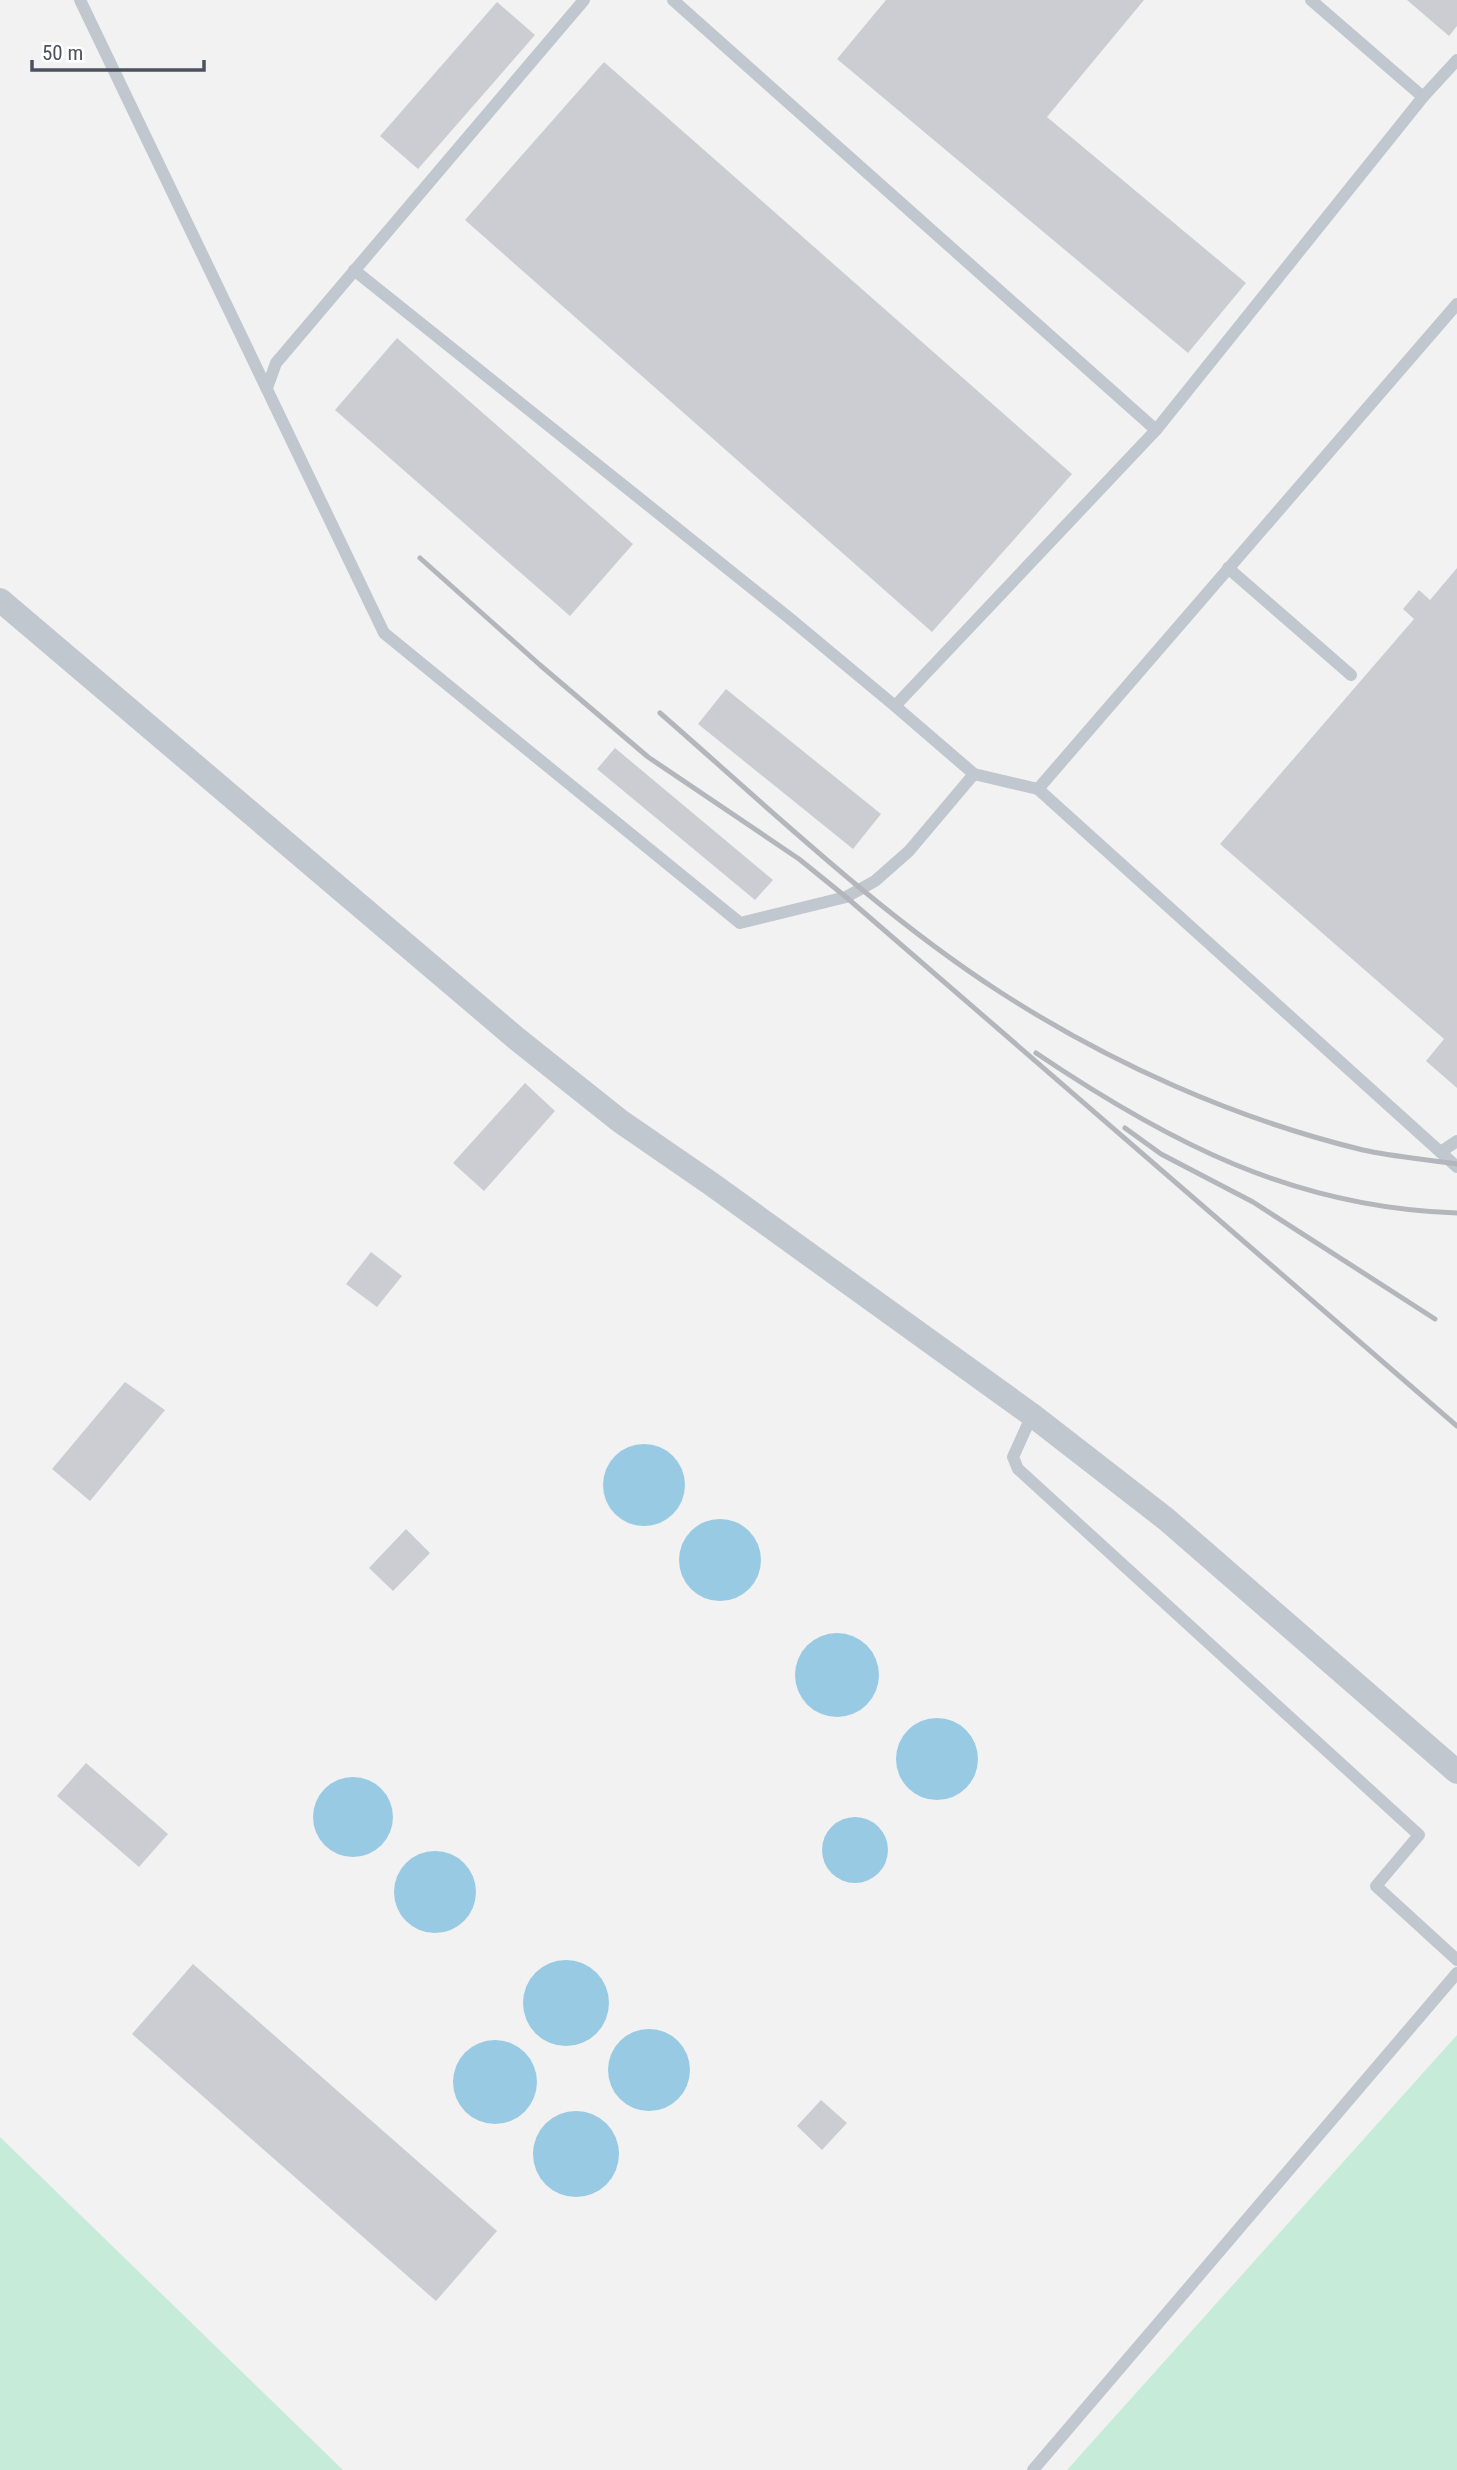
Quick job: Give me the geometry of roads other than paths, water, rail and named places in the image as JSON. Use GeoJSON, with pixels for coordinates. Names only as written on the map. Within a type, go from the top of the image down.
{"type":"FeatureCollection","features":[{"type":"Feature","properties":{"kind":"street"},"geometry":{"type":"LineString","coordinates":[[0,600],[517,1039],[589,1097],[1032,1415],[1166,1519],[1457,1772]]}},
{"type":"Feature","properties":{"kind":"lane"},"geometry":{"type":"LineString","coordinates":[[80,0],[384,633],[740,923],[846,897],[875,881],[909,851],[974,774]]}},
{"type":"Feature","properties":{"kind":"lane"},"geometry":{"type":"LineString","coordinates":[[267,388],[276,363],[584,0]]}},
{"type":"Feature","properties":{"kind":"lane"},"geometry":{"type":"LineString","coordinates":[[673,0],[1156,430]]}},
{"type":"Feature","properties":{"kind":"lane"},"geometry":{"type":"LineString","coordinates":[[1311,0],[1423,97]]}},
{"type":"Feature","properties":{"kind":"lane"},"geometry":{"type":"LineString","coordinates":[[895,706],[1156,430],[1423,97],[1457,60]]}},
{"type":"Feature","properties":{"kind":"lane"},"geometry":{"type":"LineString","coordinates":[[354,270],[777,608],[974,774],[1038,789],[1457,1167]]}},
{"type":"Feature","properties":{"kind":"lane"},"geometry":{"type":"LineString","coordinates":[[1038,789],[1457,304]]}},
{"type":"Feature","properties":{"kind":"lane"},"geometry":{"type":"LineString","coordinates":[[1228,568],[1352,675]]}},
{"type":"Feature","properties":{"kind":"lane"},"geometry":{"type":"LineString","coordinates":[[1442,1151],[1457,1142]]}},
{"type":"Feature","properties":{"kind":"lane"},"geometry":{"type":"LineString","coordinates":[[1032,1415],[1013,1457],[1018,1469],[1419,1835],[1376,1886],[1457,1960]]}},
{"type":"Feature","properties":{"kind":"lane"},"geometry":{"type":"LineString","coordinates":[[1033,2470],[1457,1973]]}},
{"type":"Feature","properties":{"kind":"water"},"geometry":{"type":"Polygon","coordinates":[[[644,1444],[660,1447],[673,1456],[682,1469],[685,1485],[682,1501],[673,1514],[660,1523],[644,1526],[628,1523],[615,1514],[606,1501],[603,1485],[606,1469],[615,1456],[628,1447],[644,1444]]]}},
{"type":"Feature","properties":{"kind":"water"},"geometry":{"type":"Polygon","coordinates":[[[720,1519],[736,1522],[749,1531],[758,1544],[761,1560],[758,1576],[749,1589],[736,1598],[720,1601],[704,1598],[691,1589],[682,1576],[679,1560],[682,1544],[691,1531],[704,1522],[720,1519]]]}},
{"type":"Feature","properties":{"kind":"water"},"geometry":{"type":"Polygon","coordinates":[[[837,1633],[853,1636],[867,1645],[876,1659],[879,1675],[876,1691],[867,1705],[853,1714],[837,1717],[821,1714],[807,1705],[798,1691],[795,1675],[798,1659],[807,1645],[821,1636],[837,1633]]]}},
{"type":"Feature","properties":{"kind":"water"},"geometry":{"type":"Polygon","coordinates":[[[937,1718],[953,1721],[966,1730],[975,1743],[978,1759],[975,1775],[966,1788],[953,1797],[937,1800],[921,1797],[908,1788],[899,1775],[896,1759],[899,1743],[908,1730],[921,1721],[937,1718]]]}},
{"type":"Feature","properties":{"kind":"water"},"geometry":{"type":"Polygon","coordinates":[[[353,1777],[368,1780],[381,1789],[390,1802],[393,1817],[390,1832],[381,1845],[368,1854],[353,1857],[338,1854],[325,1845],[316,1832],[313,1817],[316,1802],[325,1789],[338,1780],[353,1777]]]}},
{"type":"Feature","properties":{"kind":"water"},"geometry":{"type":"Polygon","coordinates":[[[855,1817],[868,1820],[878,1827],[885,1837],[888,1850],[885,1863],[878,1873],[868,1880],[855,1883],[842,1880],[832,1873],[825,1863],[822,1850],[825,1837],[832,1827],[842,1820],[855,1817]]]}},
{"type":"Feature","properties":{"kind":"water"},"geometry":{"type":"Polygon","coordinates":[[[435,1851],[451,1854],[464,1863],[473,1876],[476,1892],[473,1908],[464,1921],[451,1930],[435,1933],[419,1930],[406,1921],[397,1908],[394,1892],[397,1876],[406,1863],[419,1854],[435,1851]]]}},
{"type":"Feature","properties":{"kind":"water"},"geometry":{"type":"Polygon","coordinates":[[[558,1960],[574,1960],[597,1972],[606,1986],[609,2003],[606,2020],[597,2034],[574,2046],[558,2046],[542,2039],[530,2027],[523,2011],[523,1995],[530,1979],[542,1967],[558,1960]]]}},
{"type":"Feature","properties":{"kind":"water"},"geometry":{"type":"Polygon","coordinates":[[[649,2029],[665,2033],[678,2041],[686,2054],[690,2070],[686,2086],[678,2099],[665,2107],[649,2111],[633,2107],[620,2099],[612,2086],[608,2070],[612,2054],[620,2041],[633,2033],[649,2029]]]}},
{"type":"Feature","properties":{"kind":"water"},"geometry":{"type":"Polygon","coordinates":[[[487,2040],[503,2040],[519,2047],[530,2058],[537,2074],[534,2098],[525,2112],[503,2124],[487,2124],[471,2117],[460,2106],[453,2090],[453,2074],[460,2058],[471,2047],[487,2040]]]}},
{"type":"Feature","properties":{"kind":"water"},"geometry":{"type":"Polygon","coordinates":[[[576,2111],[600,2118],[612,2130],[619,2154],[612,2178],[600,2190],[576,2197],[552,2190],[540,2178],[533,2154],[540,2130],[552,2118],[576,2111]]]}},
{"type":"Feature","properties":{"kind":"railway"},"geometry":{"type":"LineString","coordinates":[[420,558],[648,757],[799,859],[846,897],[1457,1426]]}},
{"type":"Feature","properties":{"kind":"railway"},"geometry":{"type":"LineString","coordinates":[[660,713],[868,894],[955,961],[1042,1018],[1129,1065],[1221,1105],[1268,1122],[1363,1150],[1457,1164]]}},
{"type":"Feature","properties":{"kind":"railway"},"geometry":{"type":"LineString","coordinates":[[1036,1053],[1135,1115],[1184,1141],[1287,1184],[1341,1198],[1398,1208],[1457,1213]]}},
{"type":"Feature","properties":{"kind":"railway"},"geometry":{"type":"LineString","coordinates":[[1125,1128],[1161,1154],[1253,1202],[1435,1319]]}}]}
